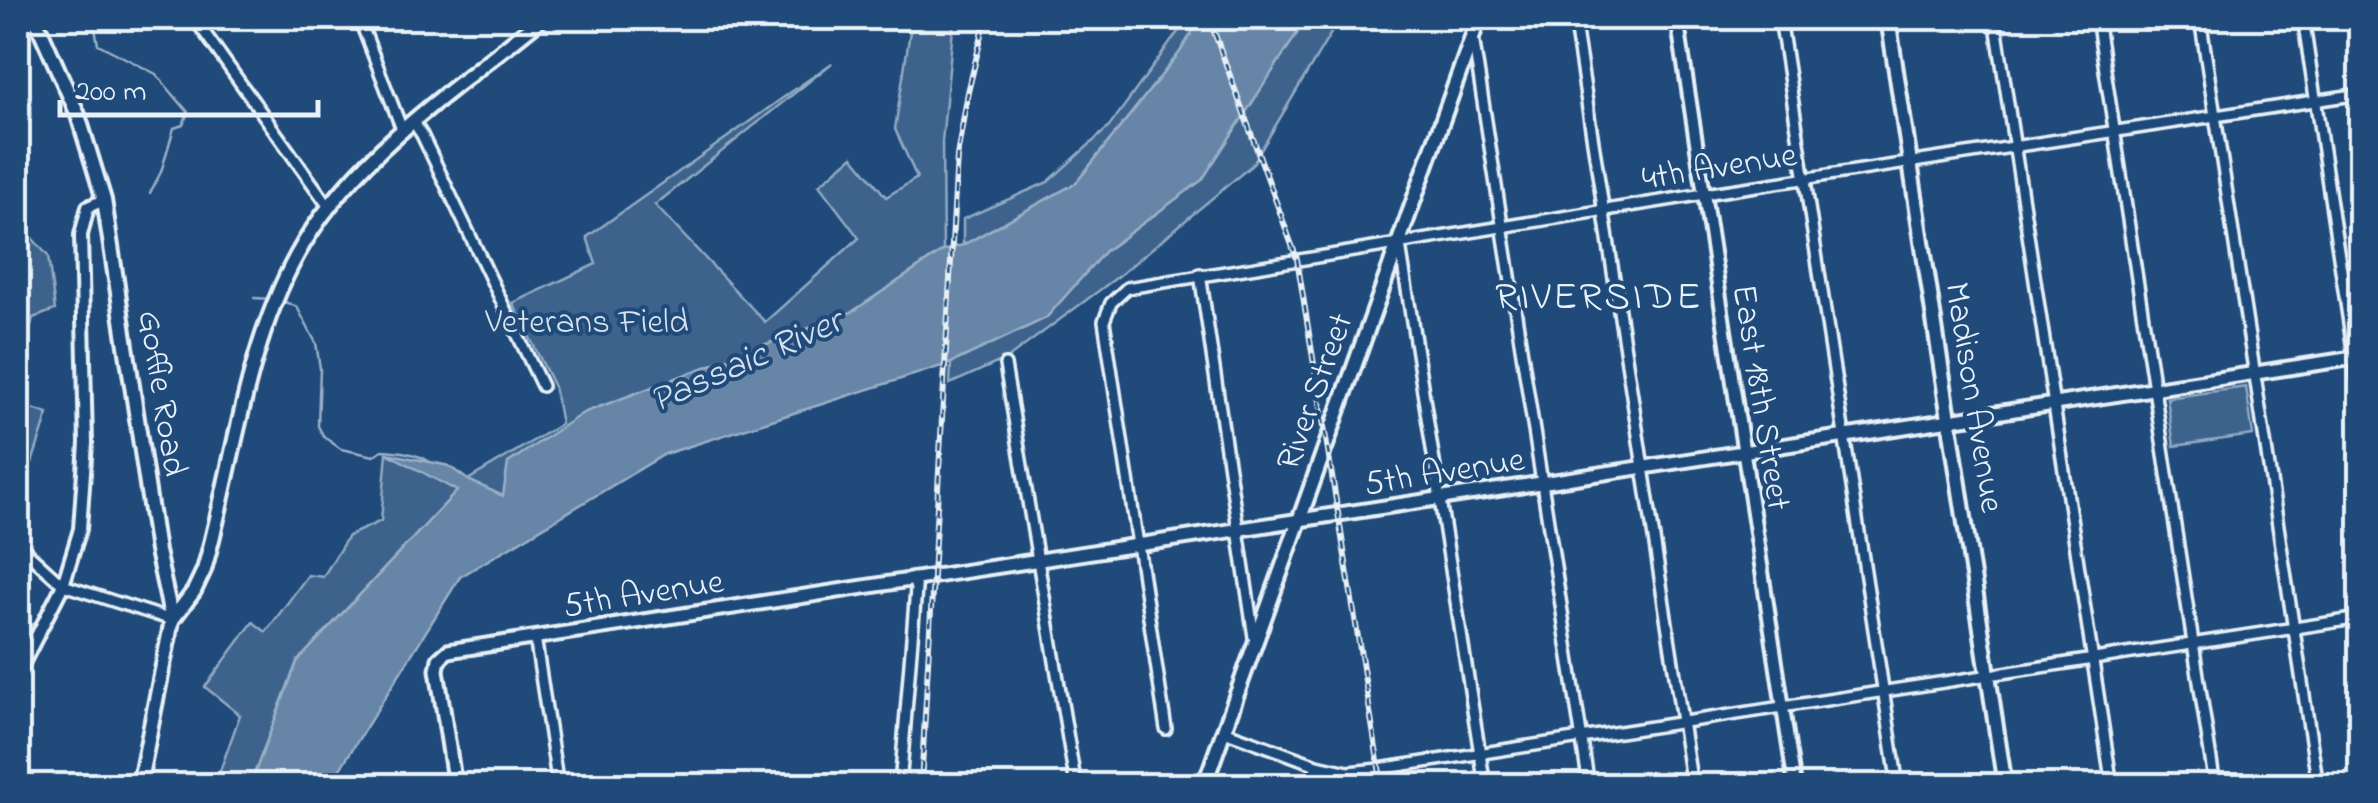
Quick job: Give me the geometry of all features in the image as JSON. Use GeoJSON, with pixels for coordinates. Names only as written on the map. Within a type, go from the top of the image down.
{"type":"FeatureCollection","features":[{"type":"Feature","properties":{"kind":"main road","name":"Goffle Road"},"geometry":{"type":"LineString","coordinates":[[35,18],[78,116],[104,200],[157,551],[172,620],[138,786]]}},
{"type":"Feature","properties":{"kind":"main road"},"geometry":{"type":"LineString","coordinates":[[172,620],[204,570],[274,306],[296,256],[329,207],[364,167],[542,18]]}},
{"type":"Feature","properties":{"kind":"main road","name":"River Street"},"geometry":{"type":"LineString","coordinates":[[1204,786],[1479,18]]}},
{"type":"Feature","properties":{"kind":"main road","name":"Madison Avenue"},"geometry":{"type":"LineString","coordinates":[[1888,18],[2005,786]]}},
{"type":"Feature","properties":{"kind":"main road","name":"5th Avenue"},"geometry":{"type":"LineString","coordinates":[[455,786],[437,670],[439,659],[448,650],[2358,357]]}},
{"type":"Feature","properties":{"kind":"street"},"geometry":{"type":"LineString","coordinates":[[194,18],[329,207]]}},
{"type":"Feature","properties":{"kind":"street"},"geometry":{"type":"LineString","coordinates":[[359,18],[408,128],[422,135],[542,386]]}},
{"type":"Feature","properties":{"kind":"street"},"geometry":{"type":"LineString","coordinates":[[1574,18],[1692,786]]}},
{"type":"Feature","properties":{"kind":"street","name":"East 18th Street"},"geometry":{"type":"LineString","coordinates":[[1677,18],[1795,786]]}},
{"type":"Feature","properties":{"kind":"street"},"geometry":{"type":"LineString","coordinates":[[1780,18],[1898,786]]}},
{"type":"Feature","properties":{"kind":"street"},"geometry":{"type":"LineString","coordinates":[[1995,18],[2112,786]]}},
{"type":"Feature","properties":{"kind":"street"},"geometry":{"type":"LineString","coordinates":[[2097,18],[2215,786]]}},
{"type":"Feature","properties":{"kind":"street"},"geometry":{"type":"LineString","coordinates":[[2200,18],[2318,786]]}},
{"type":"Feature","properties":{"kind":"street"},"geometry":{"type":"LineString","coordinates":[[2303,18],[2358,357],[2360,396]]}},
{"type":"Feature","properties":{"kind":"street"},"geometry":{"type":"LineString","coordinates":[[1473,34],[1589,786]]}},
{"type":"Feature","properties":{"kind":"street","name":"4th Avenue"},"geometry":{"type":"LineString","coordinates":[[1138,544],[1104,320],[1111,303],[1127,288],[1398,242],[2360,94]]}},
{"type":"Feature","properties":{"kind":"street"},"geometry":{"type":"LineString","coordinates":[[18,673],[63,586],[77,542],[85,488],[81,235],[86,210],[104,200]]}},
{"type":"Feature","properties":{"kind":"street"},"geometry":{"type":"LineString","coordinates":[[1398,242],[1485,786]]}},
{"type":"Feature","properties":{"kind":"street"},"geometry":{"type":"LineString","coordinates":[[1200,274],[1255,643]]}},
{"type":"Feature","properties":{"kind":"street"},"geometry":{"type":"LineString","coordinates":[[1006,365],[1076,786]]}},
{"type":"Feature","properties":{"kind":"street"},"geometry":{"type":"LineString","coordinates":[[18,544],[63,586],[172,620]]}},
{"type":"Feature","properties":{"kind":"street"},"geometry":{"type":"LineString","coordinates":[[1138,544],[1166,729]]}},
{"type":"Feature","properties":{"kind":"street"},"geometry":{"type":"LineString","coordinates":[[900,786],[916,590],[913,578]]}},
{"type":"Feature","properties":{"kind":"street"},"geometry":{"type":"LineString","coordinates":[[1224,730],[1318,765],[1348,772],[1379,770],[2360,618]]}},
{"type":"Feature","properties":{"kind":"street"},"geometry":{"type":"LineString","coordinates":[[536,637],[558,786]]}},
{"type":"Feature","properties":{"kind":"street"},"geometry":{"type":"LineString","coordinates":[[1310,786],[1318,765]]}},
{"type":"Feature","properties":{"kind":"green space","name":"Veterans Field"},"geometry":{"type":"Polygon","coordinates":[[[912,18],[954,18],[942,142],[943,251],[852,312],[583,413],[503,497],[468,480],[561,424],[554,387],[513,303],[596,264],[587,237],[832,63],[655,205],[765,322],[859,238],[819,185],[853,156],[886,197],[917,178],[895,129],[912,18]]]}},
{"type":"Feature","properties":{"kind":"green space"},"geometry":{"type":"Polygon","coordinates":[[[1188,18],[1201,18],[1180,52],[1076,183],[963,245],[963,219],[1048,182],[1109,127],[1188,18]]]}},
{"type":"Feature","properties":{"kind":"green space"},"geometry":{"type":"Polygon","coordinates":[[[1307,18],[1340,18],[1252,165],[1120,275],[1008,358],[950,384],[951,363],[1046,318],[1105,251],[1202,180],[1307,18]]]}},
{"type":"Feature","properties":{"kind":"green space"},"geometry":{"type":"Polygon","coordinates":[[[18,222],[48,256],[55,310],[33,318],[24,355],[27,407],[48,414],[25,484],[18,476],[18,222]]]}},
{"type":"Feature","properties":{"kind":"green space"},"geometry":{"type":"Polygon","coordinates":[[[2246,387],[2253,435],[2174,446],[2167,398],[2246,387]]]}},
{"type":"Feature","properties":{"kind":"green space"},"geometry":{"type":"Polygon","coordinates":[[[387,453],[458,490],[297,662],[250,785],[215,785],[240,715],[205,687],[253,622],[266,632],[308,575],[323,577],[348,536],[381,521],[387,453]]]}},
{"type":"Feature","properties":{"kind":"water","name":"Passaic River"},"geometry":{"type":"Polygon","coordinates":[[[1201,18],[1307,18],[1202,180],[1105,251],[1046,318],[951,363],[665,454],[460,577],[330,785],[250,785],[297,662],[457,491],[387,453],[449,466],[468,480],[503,496],[508,463],[583,413],[852,312],[943,251],[963,245],[1076,183],[1180,52],[1201,18]]]}},
{"type":"Feature","properties":{"kind":"waterway"},"geometry":{"type":"LineString","coordinates":[[93,18],[98,44],[156,74],[188,112],[183,125],[174,128],[161,172],[150,193]]}},
{"type":"Feature","properties":{"kind":"waterway"},"geometry":{"type":"LineString","coordinates":[[254,298],[272,299]]}},
{"type":"Feature","properties":{"kind":"waterway"},"geometry":{"type":"LineString","coordinates":[[280,300],[297,307],[316,343],[320,368],[318,426],[324,437],[341,449],[374,456],[382,450],[401,452],[430,462]]}},
{"type":"Feature","properties":{"kind":"railway"},"geometry":{"type":"LineString","coordinates":[[921,786],[957,156],[986,18]]}},
{"type":"Feature","properties":{"kind":"railway"},"geometry":{"type":"LineString","coordinates":[[1209,18],[1297,259],[1382,786]]}},
{"type":"Feature","properties":{"kind":"district","name":"RIVERSIDE"},"geometry":{"type":"Point","coordinates":[1599,294]}}]}
